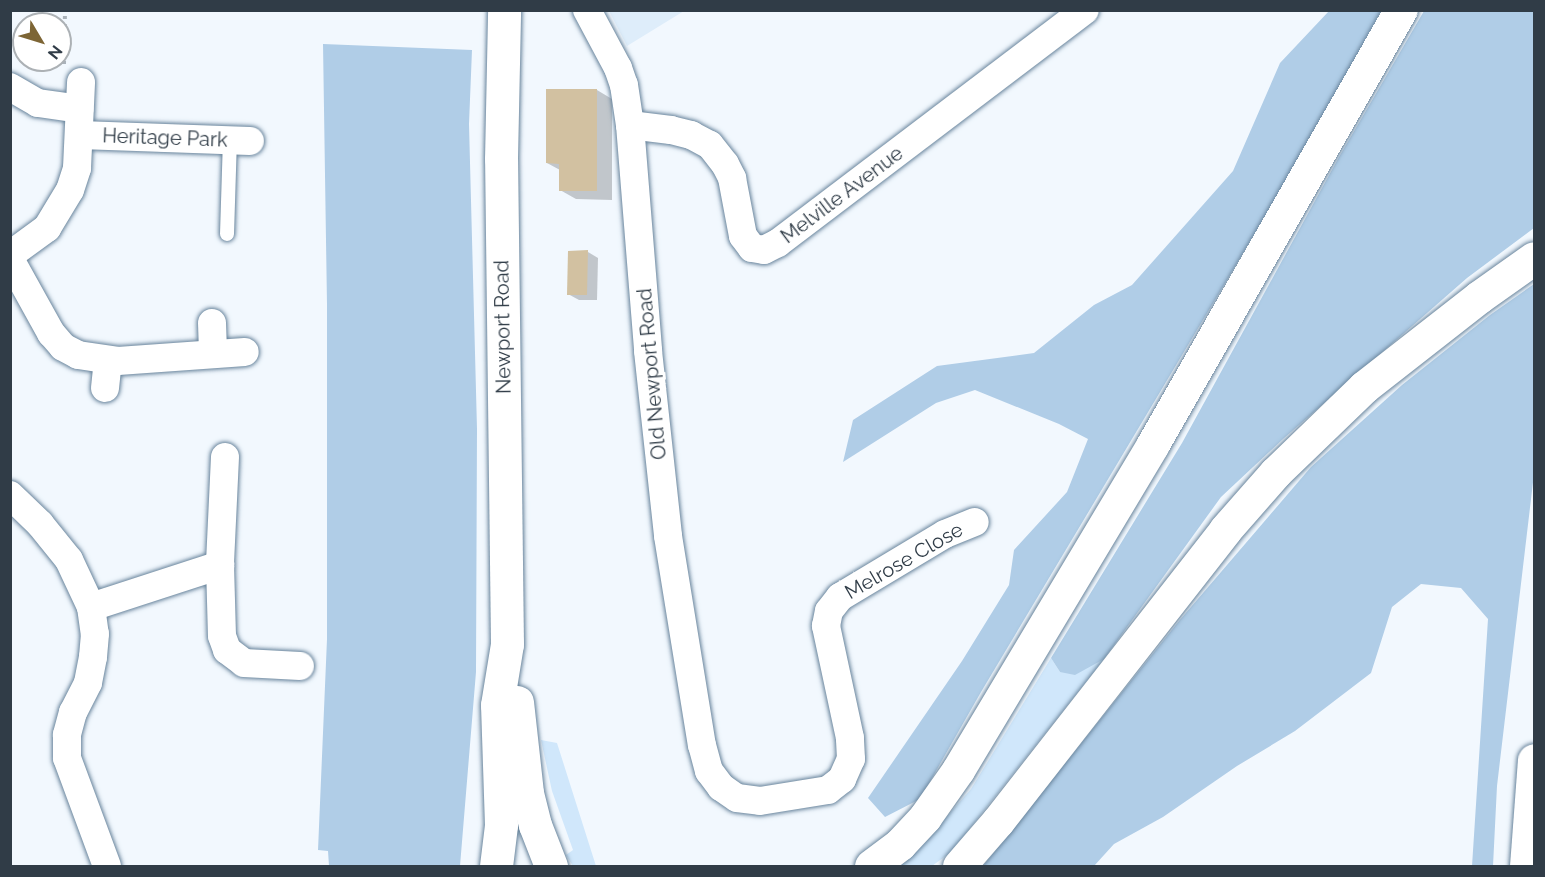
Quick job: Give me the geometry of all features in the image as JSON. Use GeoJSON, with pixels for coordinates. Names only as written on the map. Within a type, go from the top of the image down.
{"type":"FeatureCollection","features":[{"type":"Feature","properties":{"kind":"main road","name":"Newport Road"},"geometry":{"type":"LineString","coordinates":[[504,10],[501,159],[507,644],[518,707],[527,793],[535,825],[551,867]]}},
{"type":"Feature","properties":{"kind":"main road"},"geometry":{"type":"LineString","coordinates":[[871,867],[900,844],[925,817],[958,770],[1153,444],[1401,10]]}},
{"type":"Feature","properties":{"kind":"main road"},"geometry":{"type":"LineString","coordinates":[[959,867],[998,821],[1224,530],[1275,473],[1364,387],[1479,297],[1534,258]]}},
{"type":"Feature","properties":{"kind":"main road","name":"Newport Road"},"geometry":{"type":"LineString","coordinates":[[496,867],[501,825],[497,705],[507,644]]}},
{"type":"Feature","properties":{"kind":"main road"},"geometry":{"type":"LineString","coordinates":[[1526,867],[1534,760]]}},
{"type":"Feature","properties":{"kind":"street","name":"Old Newport Road"},"geometry":{"type":"LineString","coordinates":[[587,10],[618,68],[630,125],[658,456],[682,630],[702,745]]}},
{"type":"Feature","properties":{"kind":"street","name":"Melville Avenue"},"geometry":{"type":"LineString","coordinates":[[630,125],[671,129],[691,135],[710,145],[725,164],[732,178],[743,236],[752,248],[764,250],[806,222],[1085,10]]}},
{"type":"Feature","properties":{"kind":"street","name":"Heritage Park"},"geometry":{"type":"LineString","coordinates":[[10,87],[38,102],[240,140]]}},
{"type":"Feature","properties":{"kind":"street","name":"Heritage Park"},"geometry":{"type":"LineString","coordinates":[[80,109],[77,168],[70,190],[47,228],[10,257],[51,333],[63,346],[106,374],[213,354],[245,352]]}},
{"type":"Feature","properties":{"kind":"street"},"geometry":{"type":"LineString","coordinates":[[212,322],[213,354]]}},
{"type":"Feature","properties":{"kind":"street"},"geometry":{"type":"LineString","coordinates":[[225,457],[220,564],[222,636],[227,650],[244,663],[300,666]]}},
{"type":"Feature","properties":{"kind":"street"},"geometry":{"type":"LineString","coordinates":[[10,495],[40,524],[69,560],[91,608],[95,634],[93,657],[88,683],[73,712],[67,735],[67,758],[107,867]]}},
{"type":"Feature","properties":{"kind":"street","name":"Melrose Close"},"geometry":{"type":"LineString","coordinates":[[702,745],[709,771],[721,787],[737,798],[760,801],[828,790],[842,779],[851,759],[850,738],[826,626],[829,611],[840,597],[945,534],[975,522]]}},
{"type":"Feature","properties":{"kind":"street"},"geometry":{"type":"LineString","coordinates":[[91,608],[220,564]]}},
{"type":"Feature","properties":{"kind":"lane"},"geometry":{"type":"LineString","coordinates":[[227,234],[240,140]]}},
{"type":"Feature","properties":{"kind":"shaded area"},"geometry":{"type":"Polygon","coordinates":[[[609,11],[684,11],[627,46],[609,11]]]}},
{"type":"Feature","properties":{"kind":"shaded area"},"geometry":{"type":"Polygon","coordinates":[[[1329,11],[1381,11],[1311,139],[981,692],[920,799],[885,817],[868,798],[962,661],[1009,585],[1014,550],[1067,492],[1088,439],[1059,424],[975,390],[936,403],[843,462],[853,420],[937,366],[1034,353],[1094,305],[1132,285],[1233,171],[1280,63],[1329,11]]]}},
{"type":"Feature","properties":{"kind":"shaded area"},"geometry":{"type":"Polygon","coordinates":[[[1424,11],[1534,11],[1534,228],[1467,278],[1283,439],[1221,497],[1104,659],[1075,675],[1060,672],[1051,658],[1182,443],[1339,157],[1424,11]]]}},
{"type":"Feature","properties":{"kind":"shaded area"},"geometry":{"type":"Polygon","coordinates":[[[323,44],[472,50],[469,124],[477,429],[476,672],[460,866],[329,866],[328,851],[318,850],[327,639],[327,305],[323,44]]]}},
{"type":"Feature","properties":{"kind":"shaded area"},"geometry":{"type":"Polygon","coordinates":[[[1534,284],[1534,474],[1497,786],[1493,866],[1472,866],[1488,619],[1461,588],[1421,584],[1392,607],[1371,673],[1295,731],[1237,766],[1163,817],[1114,844],[1094,866],[983,866],[1179,621],[1311,467],[1402,385],[1490,315],[1534,284]]]}},
{"type":"Feature","properties":{"kind":"shaded area"},"geometry":{"type":"Polygon","coordinates":[[[1051,658],[1060,672],[1104,659],[951,852],[932,866],[892,866],[928,838],[971,789],[1051,658]]]}},
{"type":"Feature","properties":{"kind":"shaded area"},"geometry":{"type":"Polygon","coordinates":[[[541,740],[557,743],[596,866],[573,866],[566,855],[573,850],[552,791],[541,740]]]}},
{"type":"Feature","properties":{"kind":"building"},"geometry":{"type":"Polygon","coordinates":[[[546,89],[597,89],[597,191],[559,191],[559,164],[546,163],[546,89]]]}},
{"type":"Feature","properties":{"kind":"building"},"geometry":{"type":"Polygon","coordinates":[[[588,250],[587,295],[567,295],[568,251],[588,250]]]}}]}
